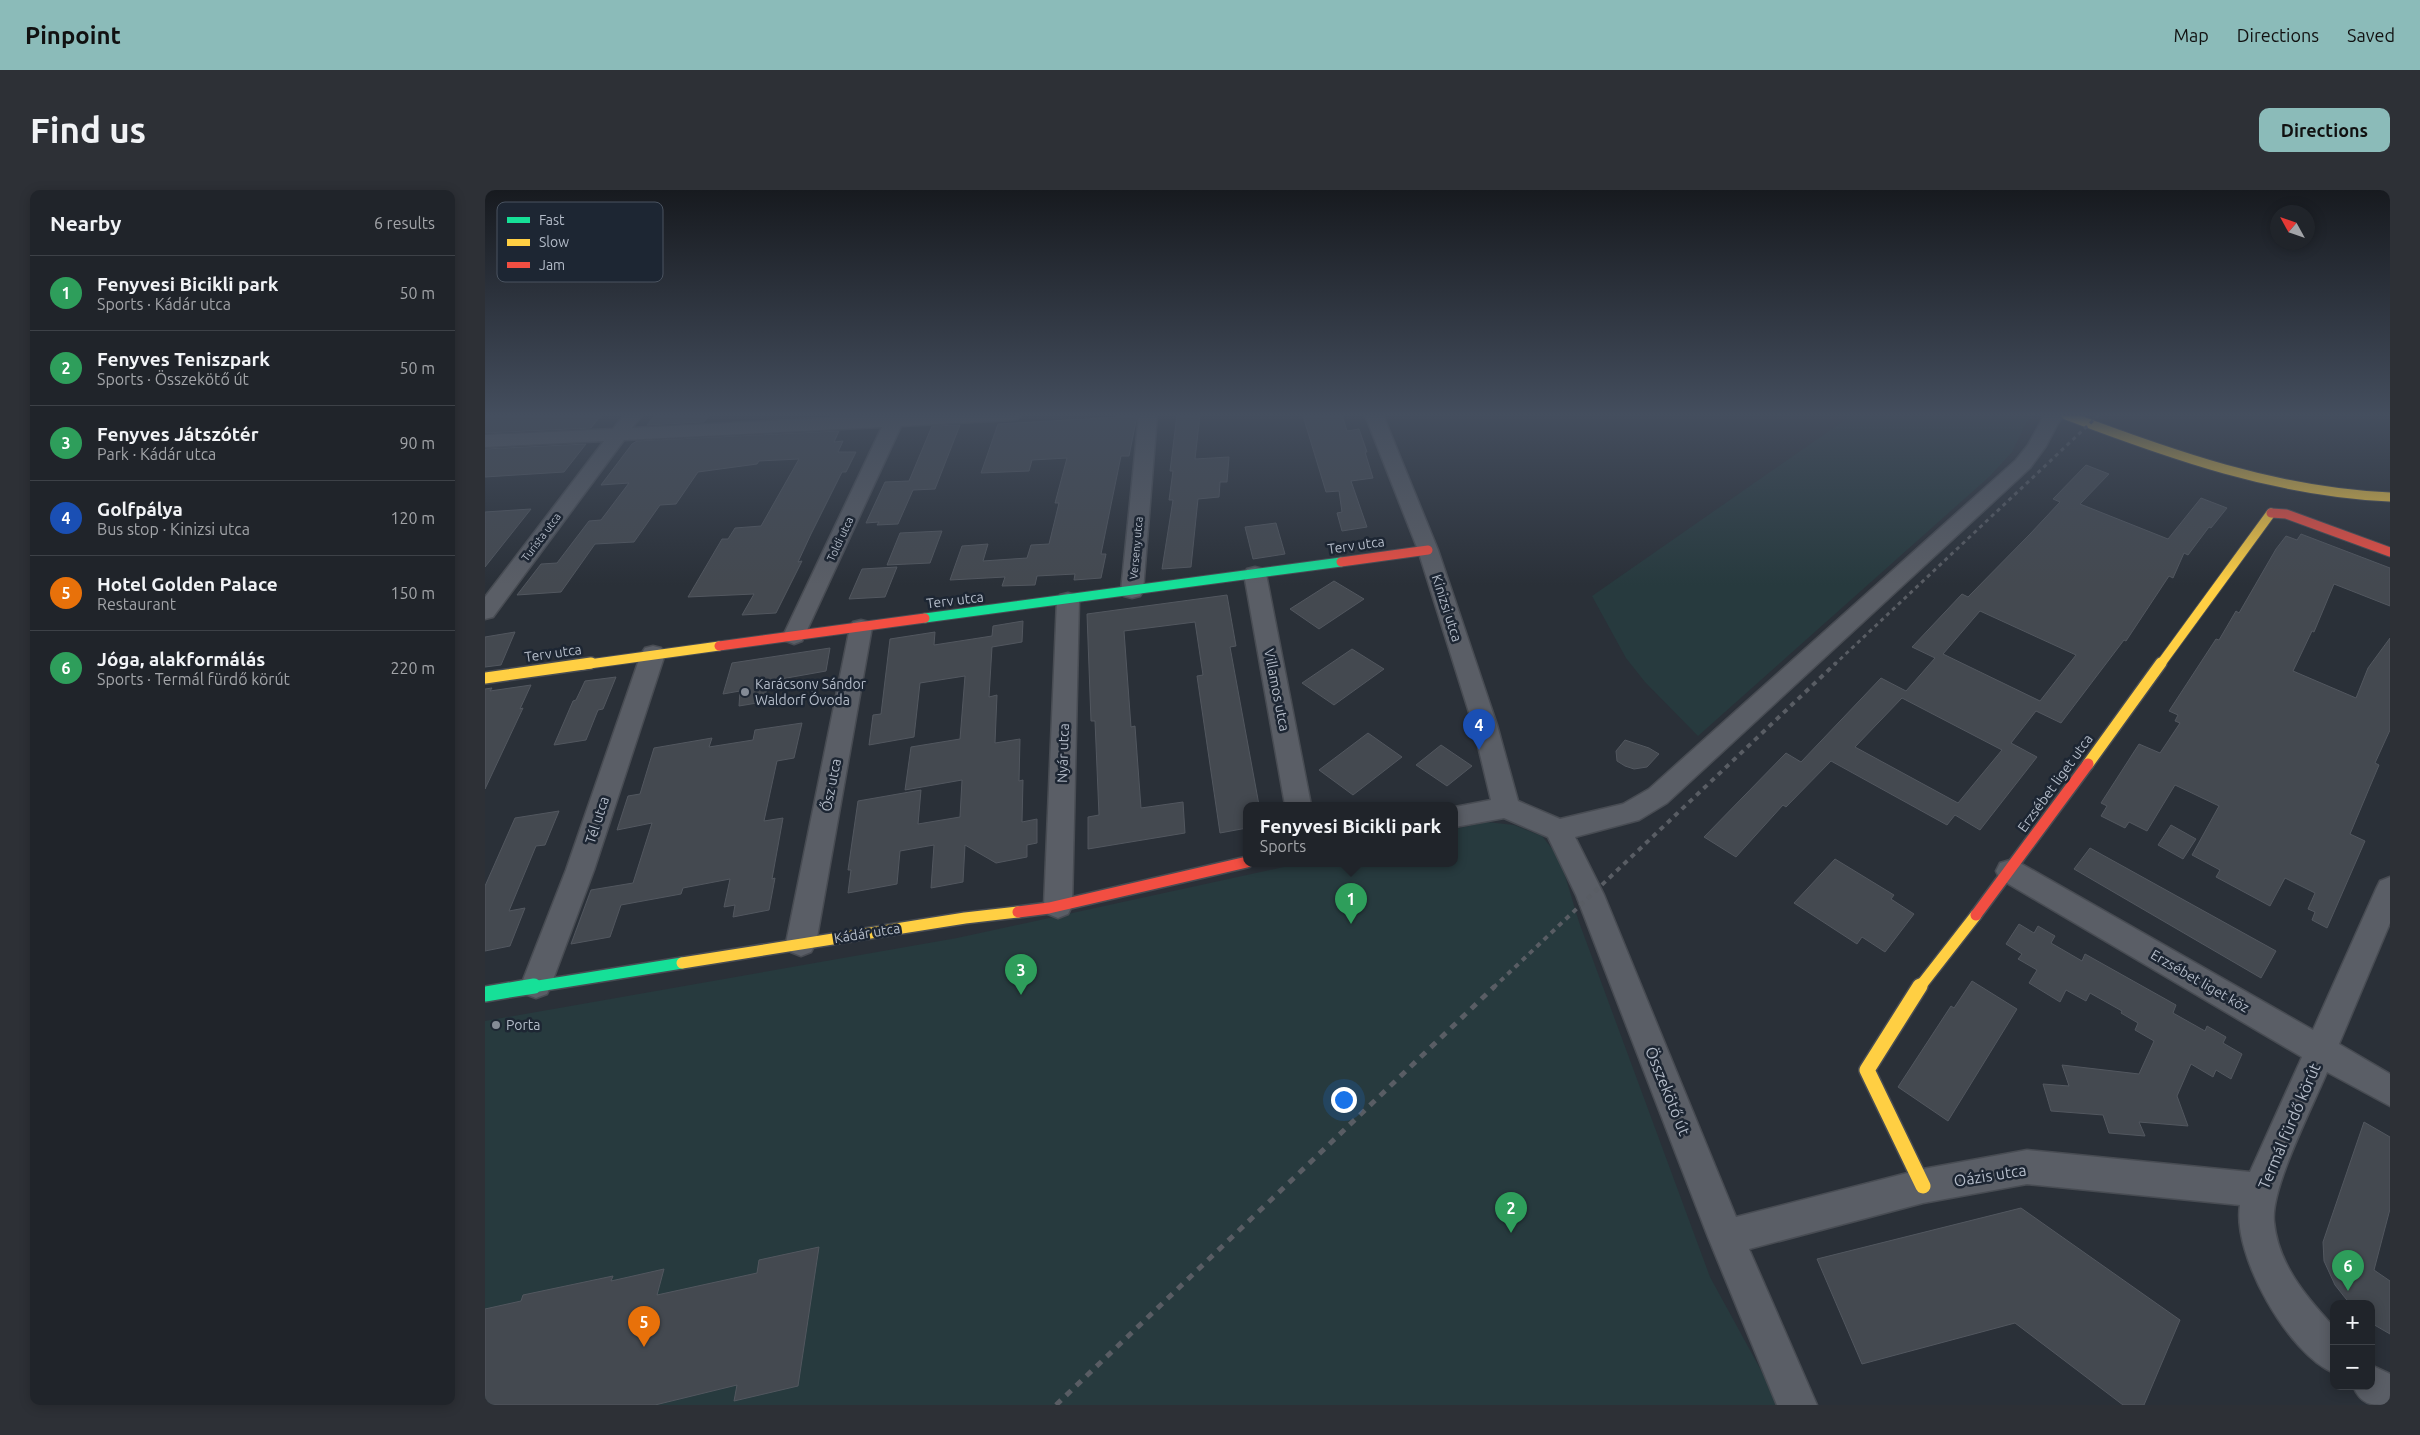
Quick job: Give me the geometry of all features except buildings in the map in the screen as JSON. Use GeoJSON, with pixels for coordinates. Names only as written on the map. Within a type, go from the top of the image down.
{"type":"FeatureCollection","features":[{"type":"Feature","properties":{"kind":"street","name":"Turista utca"},"geometry":{"type":"LineString","coordinates":[[485,612],[590,472]]}},
{"type":"Feature","properties":{"kind":"street","name":"Toldi utca"},"geometry":{"type":"LineString","coordinates":[[794,636],[871,472]]}},
{"type":"Feature","properties":{"kind":"street","name":"Verseny utca"},"geometry":{"type":"LineString","coordinates":[[1132,592],[1143,472]]}},
{"type":"Feature","properties":{"kind":"street","name":"Kinizsi utca"},"geometry":{"type":"LineString","coordinates":[[1397,472],[1429,550],[1485,725],[1506,807]]}},
{"type":"Feature","properties":{"kind":"street"},"geometry":{"type":"LineString","coordinates":[[1458,816],[1506,807],[1558,830],[1630,813],[1658,796],[2015,472]]}},
{"type":"Feature","properties":{"kind":"street"},"geometry":{"type":"LineString","coordinates":[[2227,472],[2248,478],[2341,495],[2390,497]]}},
{"type":"Feature","properties":{"kind":"street","name":"Erzsébet liget utca"},"geometry":{"type":"LineString","coordinates":[[1923,1186],[1867,1070],[1912,996],[2009,871],[2272,512],[2286,514],[2390,552]]}},
{"type":"Feature","properties":{"kind":"street","name":"Terv utca"},"geometry":{"type":"LineString","coordinates":[[485,678],[653,654],[1132,592],[1429,550]]}},
{"type":"Feature","properties":{"kind":"street","name":"Villamos utca"},"geometry":{"type":"LineString","coordinates":[[1255,574],[1297,802]]}},
{"type":"Feature","properties":{"kind":"street","name":"Nyár utca"},"geometry":{"type":"LineString","coordinates":[[1058,906],[1068,600]]}},
{"type":"Feature","properties":{"kind":"street","name":"Ősz utca"},"geometry":{"type":"LineString","coordinates":[[801,943],[861,627]]}},
{"type":"Feature","properties":{"kind":"street","name":"Tél utca"},"geometry":{"type":"LineString","coordinates":[[536,985],[580,870],[653,654]]}},
{"type":"Feature","properties":{"kind":"street","name":"Összekötő út"},"geometry":{"type":"LineString","coordinates":[[1558,830],[1590,896],[1727,1237],[1797,1405]]}},
{"type":"Feature","properties":{"kind":"street","name":"Kádár utca"},"geometry":{"type":"LineString","coordinates":[[485,994],[801,943],[1058,906],[1243,863]]}},
{"type":"Feature","properties":{"kind":"street","name":"Erzsébet liget köz"},"geometry":{"type":"LineString","coordinates":[[2009,871],[2390,1091]]}},
{"type":"Feature","properties":{"kind":"street","name":"Termál fürdő körút"},"geometry":{"type":"LineString","coordinates":[[2330,1350],[2306,1323],[2269,1268],[2260,1241],[2256,1219],[2260,1190],[2390,889]]}},
{"type":"Feature","properties":{"kind":"street","name":"Oázis utca"},"geometry":{"type":"LineString","coordinates":[[1727,1237],[1923,1186],[2027,1168],[2260,1190]]}},
{"type":"Feature","properties":{"kind":"street"},"geometry":{"type":"LineString","coordinates":[[2375,1387],[2390,1397]]}},
{"type":"Feature","properties":{"kind":"green space"},"geometry":{"type":"Polygon","coordinates":[[[1771,472],[1994,472],[1698,736],[1645,682],[1626,658],[1592,596],[1771,472]]]}},
{"type":"Feature","properties":{"kind":"green space"},"geometry":{"type":"Polygon","coordinates":[[[1487,822],[1514,825],[1542,836],[1560,859],[1579,922],[1710,1277],[1780,1405],[485,1405],[485,1021],[957,938],[1284,867],[1458,867],[1458,828],[1487,822]]]}},
{"type":"Feature","properties":{"kind":"railway"},"geometry":{"type":"LineString","coordinates":[[1834,665],[2039,472]]}},
{"type":"Feature","properties":{"kind":"railway"},"geometry":{"type":"LineString","coordinates":[[1493,988],[1836,663]]}},
{"type":"Feature","properties":{"kind":"railway"},"geometry":{"type":"LineString","coordinates":[[1056,1405],[1495,986]]}},
{"type":"Feature","properties":{"kind":"traffic: fast"},"geometry":{"type":"LineString","coordinates":[[925,618],[1341,562]]}},
{"type":"Feature","properties":{"kind":"traffic: fast"},"geometry":{"type":"LineString","coordinates":[[485,994],[682,963]]}},
{"type":"Feature","properties":{"kind":"traffic: slow"},"geometry":{"type":"LineString","coordinates":[[2229,472],[2316,491],[2390,497]]}},
{"type":"Feature","properties":{"kind":"traffic: slow"},"geometry":{"type":"LineString","coordinates":[[2088,764],[2271,513]]}},
{"type":"Feature","properties":{"kind":"traffic: slow"},"geometry":{"type":"LineString","coordinates":[[485,678],[719,646]]}},
{"type":"Feature","properties":{"kind":"traffic: slow"},"geometry":{"type":"LineString","coordinates":[[682,963],[965,918],[1018,912]]}},
{"type":"Feature","properties":{"kind":"traffic: slow"},"geometry":{"type":"LineString","coordinates":[[1923,1186],[1867,1070],[1912,996],[1976,915]]}},
{"type":"Feature","properties":{"kind":"traffic: jam"},"geometry":{"type":"LineString","coordinates":[[2271,513],[2286,514],[2390,552]]}},
{"type":"Feature","properties":{"kind":"traffic: jam"},"geometry":{"type":"LineString","coordinates":[[1341,562],[1428,550]]}},
{"type":"Feature","properties":{"kind":"traffic: jam"},"geometry":{"type":"LineString","coordinates":[[719,646],[925,618]]}},
{"type":"Feature","properties":{"kind":"traffic: jam"},"geometry":{"type":"LineString","coordinates":[[1976,915],[2088,764]]}},
{"type":"Feature","properties":{"kind":"traffic: jam"},"geometry":{"type":"LineString","coordinates":[[1018,912],[1049,908],[1243,863]]}},
{"type":"Feature","properties":{"kind":"place","name":"Karácsony Sándor Waldorf Óvoda"},"geometry":{"type":"Point","coordinates":[745,692]}},
{"type":"Feature","properties":{"kind":"place","name":"Golfpálya"},"geometry":{"type":"Point","coordinates":[1479,750]}},
{"type":"Feature","properties":{"kind":"place","name":"Fenyvesi Bicikli park"},"geometry":{"type":"Point","coordinates":[1351,924]}},
{"type":"Feature","properties":{"kind":"place","name":"Fenyves Játszótér"},"geometry":{"type":"Point","coordinates":[1021,995]}},
{"type":"Feature","properties":{"kind":"place","name":"Porta"},"geometry":{"type":"Point","coordinates":[496,1025]}},
{"type":"Feature","properties":{"kind":"place","name":"Fenyves Teniszpark"},"geometry":{"type":"Point","coordinates":[1511,1233]}},
{"type":"Feature","properties":{"kind":"place","name":"Jóga, alakformálás"},"geometry":{"type":"Point","coordinates":[2348,1291]}},
{"type":"Feature","properties":{"kind":"place","name":"Hotel Golden Palace"},"geometry":{"type":"Point","coordinates":[644,1347]}}]}
